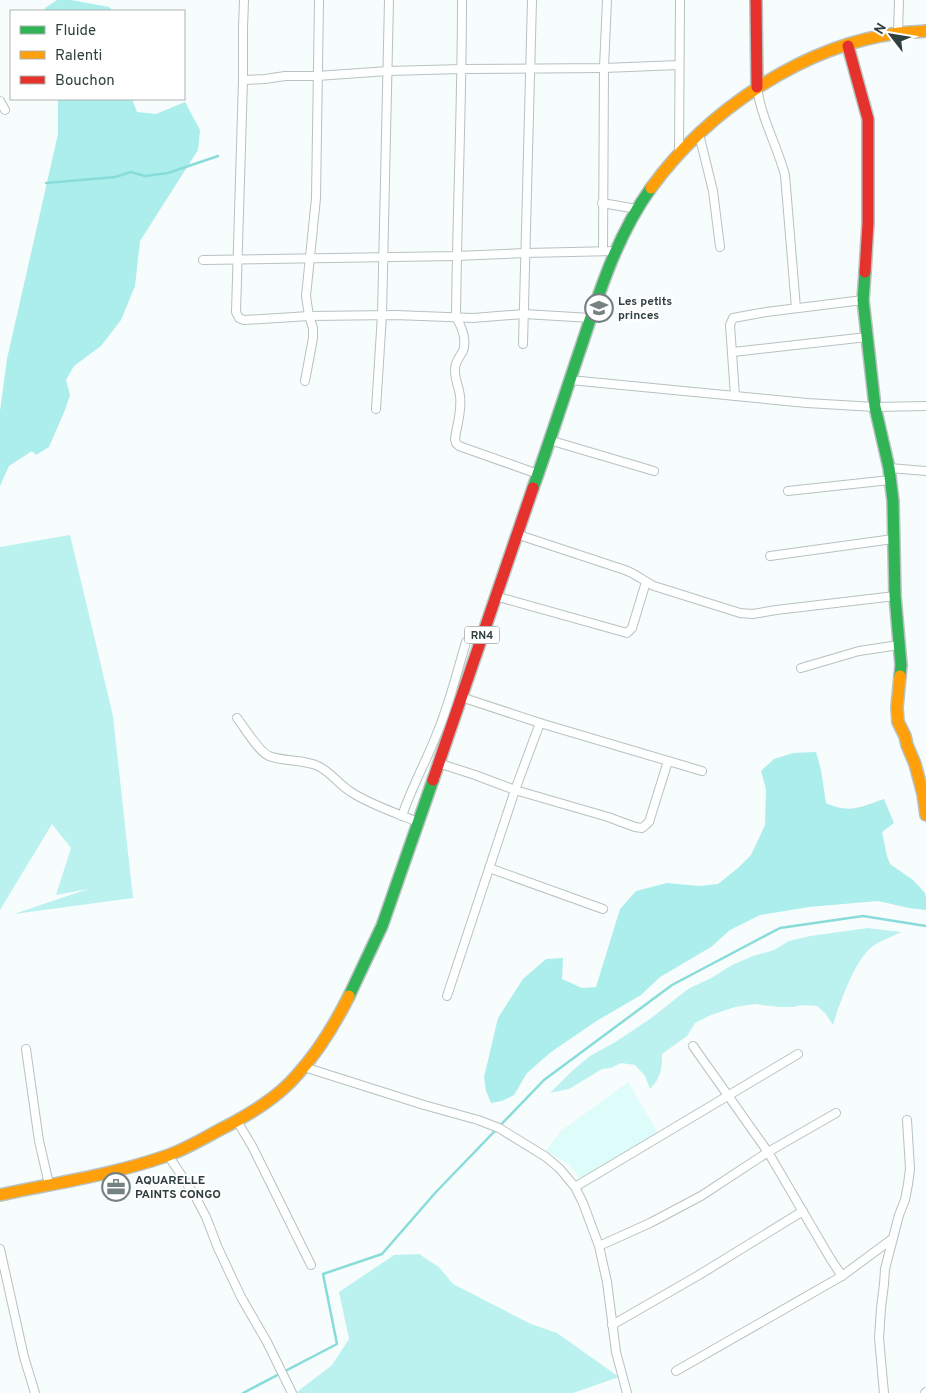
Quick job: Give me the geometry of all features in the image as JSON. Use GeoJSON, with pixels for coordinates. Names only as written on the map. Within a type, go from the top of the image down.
{"type":"FeatureCollection","features":[{"type":"Feature","properties":{"kind":"main road"},"geometry":{"type":"LineString","coordinates":[[756,0],[757,87]]}},
{"type":"Feature","properties":{"kind":"main road","name":"RN4"},"geometry":{"type":"LineString","coordinates":[[0,1195],[113,1171],[168,1155],[256,1110],[290,1083],[304,1067],[327,1034],[364,968],[382,926],[591,318],[615,251],[636,209],[664,170],[679,153],[698,134],[757,87],[820,55],[898,33],[926,31]]}},
{"type":"Feature","properties":{"kind":"main road"},"geometry":{"type":"LineString","coordinates":[[848,46],[868,119],[868,223],[864,300],[875,407],[893,501],[895,596],[901,665],[897,707],[898,722],[915,764],[924,794],[926,814]]}},
{"type":"Feature","properties":{"kind":"street"},"geometry":{"type":"LineString","coordinates":[[244,0],[244,80],[236,312],[239,318],[244,320],[309,316],[382,315],[473,318],[524,314],[591,318]]}},
{"type":"Feature","properties":{"kind":"street"},"geometry":{"type":"LineString","coordinates":[[306,381],[313,338],[306,296],[316,198],[318,0]]}},
{"type":"Feature","properties":{"kind":"street"},"geometry":{"type":"LineString","coordinates":[[376,409],[382,315],[389,0]]}},
{"type":"Feature","properties":{"kind":"street"},"geometry":{"type":"LineString","coordinates":[[462,0],[456,317],[464,332],[464,348],[455,369],[460,396],[460,414],[456,431],[456,443],[462,448],[538,474]]}},
{"type":"Feature","properties":{"kind":"street"},"geometry":{"type":"LineString","coordinates":[[523,344],[532,0]]}},
{"type":"Feature","properties":{"kind":"street"},"geometry":{"type":"LineString","coordinates":[[603,250],[602,203],[606,0]]}},
{"type":"Feature","properties":{"kind":"street"},"geometry":{"type":"LineString","coordinates":[[679,153],[680,0]]}},
{"type":"Feature","properties":{"kind":"street"},"geometry":{"type":"LineString","coordinates":[[898,33],[899,0]]}},
{"type":"Feature","properties":{"kind":"street"},"geometry":{"type":"LineString","coordinates":[[244,80],[388,71],[604,68],[679,64]]}},
{"type":"Feature","properties":{"kind":"street"},"geometry":{"type":"LineString","coordinates":[[757,87],[759,102],[782,162],[785,175],[796,308]]}},
{"type":"Feature","properties":{"kind":"street"},"geometry":{"type":"LineString","coordinates":[[0,101],[5,110]]}},
{"type":"Feature","properties":{"kind":"street"},"geometry":{"type":"LineString","coordinates":[[698,134],[713,191],[720,247]]}},
{"type":"Feature","properties":{"kind":"street"},"geometry":{"type":"LineString","coordinates":[[602,203],[636,209]]}},
{"type":"Feature","properties":{"kind":"street"},"geometry":{"type":"LineString","coordinates":[[203,260],[456,256],[615,251]]}},
{"type":"Feature","properties":{"kind":"street"},"geometry":{"type":"LineString","coordinates":[[735,396],[730,325],[733,318],[864,300]]}},
{"type":"Feature","properties":{"kind":"street"},"geometry":{"type":"LineString","coordinates":[[733,352],[867,337]]}},
{"type":"Feature","properties":{"kind":"street"},"geometry":{"type":"LineString","coordinates":[[570,380],[807,403],[875,407],[926,406]]}},
{"type":"Feature","properties":{"kind":"street"},"geometry":{"type":"LineString","coordinates":[[549,440],[654,471]]}},
{"type":"Feature","properties":{"kind":"street"},"geometry":{"type":"LineString","coordinates":[[788,491],[889,474],[926,471]]}},
{"type":"Feature","properties":{"kind":"street"},"geometry":{"type":"LineString","coordinates":[[516,534],[632,572],[646,582],[740,613],[753,614],[895,596]]}},
{"type":"Feature","properties":{"kind":"street"},"geometry":{"type":"LineString","coordinates":[[770,556],[894,539]]}},
{"type":"Feature","properties":{"kind":"street"},"geometry":{"type":"LineString","coordinates":[[495,596],[627,633],[632,628],[646,582]]}},
{"type":"Feature","properties":{"kind":"street"},"geometry":{"type":"LineString","coordinates":[[402,816],[408,796],[428,757],[439,730],[466,642]]}},
{"type":"Feature","properties":{"kind":"street"},"geometry":{"type":"LineString","coordinates":[[802,668],[859,651],[899,645]]}},
{"type":"Feature","properties":{"kind":"street"},"geometry":{"type":"LineString","coordinates":[[461,697],[540,723],[702,771]]}},
{"type":"Feature","properties":{"kind":"street"},"geometry":{"type":"LineString","coordinates":[[237,718],[259,747],[269,756],[302,760],[318,765],[350,792],[418,822]]}},
{"type":"Feature","properties":{"kind":"street"},"geometry":{"type":"LineString","coordinates":[[448,996],[515,790],[540,723]]}},
{"type":"Feature","properties":{"kind":"street"},"geometry":{"type":"LineString","coordinates":[[438,763],[474,774],[515,790],[608,817],[634,828],[642,828],[649,822],[668,761]]}},
{"type":"Feature","properties":{"kind":"street"},"geometry":{"type":"LineString","coordinates":[[489,868],[603,909]]}},
{"type":"Feature","properties":{"kind":"street"},"geometry":{"type":"LineString","coordinates":[[693,1046],[768,1152],[842,1276]]}},
{"type":"Feature","properties":{"kind":"street"},"geometry":{"type":"LineString","coordinates":[[26,1048],[39,1141],[49,1184]]}},
{"type":"Feature","properties":{"kind":"street"},"geometry":{"type":"LineString","coordinates":[[575,1187],[798,1054]]}},
{"type":"Feature","properties":{"kind":"street"},"geometry":{"type":"LineString","coordinates":[[304,1067],[499,1128],[546,1157],[560,1169],[575,1187],[600,1246],[616,1352],[627,1393]]}},
{"type":"Feature","properties":{"kind":"street"},"geometry":{"type":"LineString","coordinates":[[600,1246],[701,1196],[768,1152],[836,1113]]}},
{"type":"Feature","properties":{"kind":"street"},"geometry":{"type":"LineString","coordinates":[[884,1393],[879,1338],[884,1269],[908,1184],[910,1169],[907,1120]]}},
{"type":"Feature","properties":{"kind":"street"},"geometry":{"type":"LineString","coordinates":[[237,1121],[252,1146],[311,1265]]}},
{"type":"Feature","properties":{"kind":"street"},"geometry":{"type":"LineString","coordinates":[[168,1155],[195,1196],[206,1217],[241,1297],[267,1342],[292,1393]]}},
{"type":"Feature","properties":{"kind":"street"},"geometry":{"type":"LineString","coordinates":[[612,1325],[699,1275],[803,1211]]}},
{"type":"Feature","properties":{"kind":"street"},"geometry":{"type":"LineString","coordinates":[[676,1371],[842,1276],[892,1240]]}},
{"type":"Feature","properties":{"kind":"street"},"geometry":{"type":"LineString","coordinates":[[0,1249],[24,1357],[35,1393]]}},
{"type":"Feature","properties":{"kind":"shaded area"},"geometry":{"type":"Polygon","coordinates":[[[57,0],[71,0],[109,7],[112,10],[44,10],[57,0]]]}},
{"type":"Feature","properties":{"kind":"shaded area"},"geometry":{"type":"Polygon","coordinates":[[[58,100],[132,100],[137,112],[156,114],[185,102],[200,130],[198,150],[140,241],[135,286],[121,320],[101,346],[74,366],[66,380],[70,395],[49,447],[36,455],[32,451],[9,466],[0,486],[0,411],[7,359],[58,134],[58,100]]]}},
{"type":"Feature","properties":{"kind":"shaded area"},"geometry":{"type":"Polygon","coordinates":[[[70,535],[113,716],[133,898],[14,914],[88,889],[56,895],[71,848],[52,824],[0,910],[0,547],[70,535]]]}},
{"type":"Feature","properties":{"kind":"shaded area"},"geometry":{"type":"Polygon","coordinates":[[[816,752],[826,803],[848,809],[862,807],[884,799],[894,823],[882,832],[890,864],[913,880],[925,893],[926,910],[878,901],[809,907],[760,915],[730,930],[711,947],[660,977],[641,995],[598,1020],[551,1052],[527,1073],[514,1095],[502,1101],[491,1103],[486,1091],[484,1077],[498,1018],[523,979],[546,959],[563,958],[562,979],[582,988],[596,987],[620,909],[636,891],[667,883],[699,886],[718,884],[751,855],[765,825],[766,789],[761,771],[774,759],[793,753],[816,752]]]}},
{"type":"Feature","properties":{"kind":"shaded area"},"geometry":{"type":"Polygon","coordinates":[[[868,928],[901,932],[873,946],[860,960],[839,1006],[833,1025],[825,1013],[817,1006],[779,1007],[755,1004],[735,1007],[695,1023],[687,1036],[662,1054],[660,1073],[657,1081],[650,1089],[645,1076],[635,1065],[621,1063],[611,1068],[602,1069],[569,1089],[550,1093],[590,1056],[650,1019],[688,989],[732,965],[774,950],[789,941],[810,936],[868,928]]]}},
{"type":"Feature","properties":{"kind":"shaded area"},"geometry":{"type":"Polygon","coordinates":[[[628,1082],[660,1136],[583,1182],[569,1164],[546,1151],[561,1131],[628,1082]]]}},
{"type":"Feature","properties":{"kind":"shaded area"},"geometry":{"type":"Polygon","coordinates":[[[419,1254],[439,1267],[453,1284],[531,1324],[557,1333],[619,1377],[573,1393],[298,1393],[332,1365],[349,1339],[339,1292],[394,1255],[419,1254]]]}},
{"type":"Feature","properties":{"kind":"waterway"},"geometry":{"type":"LineString","coordinates":[[46,183],[115,177],[131,172],[145,176],[168,173],[218,156]]}},
{"type":"Feature","properties":{"kind":"waterway"},"geometry":{"type":"LineString","coordinates":[[243,1393],[337,1344],[323,1274],[382,1254],[436,1192],[544,1080],[672,985],[780,928],[863,916],[926,926]]}},
{"type":"Feature","properties":{"kind":"traffic: fast"},"geometry":{"type":"LineString","coordinates":[[533,488],[610,265],[628,225],[651,188]]}},
{"type":"Feature","properties":{"kind":"traffic: fast"},"geometry":{"type":"LineString","coordinates":[[865,272],[863,300],[875,407],[889,468],[893,501],[895,596],[901,665],[900,676]]}},
{"type":"Feature","properties":{"kind":"traffic: fast"},"geometry":{"type":"LineString","coordinates":[[349,996],[382,926],[433,780]]}},
{"type":"Feature","properties":{"kind":"traffic: slow"},"geometry":{"type":"LineString","coordinates":[[651,188],[700,133],[729,108],[760,86],[793,67],[828,51],[863,40],[899,33],[926,31]]}},
{"type":"Feature","properties":{"kind":"traffic: slow"},"geometry":{"type":"LineString","coordinates":[[900,676],[897,707],[898,722],[915,764],[926,815]]}},
{"type":"Feature","properties":{"kind":"traffic: slow"},"geometry":{"type":"LineString","coordinates":[[0,1195],[104,1174],[146,1163],[182,1150],[237,1121],[256,1110],[290,1083],[326,1037],[349,996]]}},
{"type":"Feature","properties":{"kind":"traffic: jam"},"geometry":{"type":"LineString","coordinates":[[756,0],[757,87]]}},
{"type":"Feature","properties":{"kind":"traffic: jam"},"geometry":{"type":"LineString","coordinates":[[848,46],[868,119],[868,223],[865,272]]}},
{"type":"Feature","properties":{"kind":"traffic: jam"},"geometry":{"type":"LineString","coordinates":[[433,780],[533,488]]}},
{"type":"Feature","properties":{"kind":"place","name":"Les petits princes"},"geometry":{"type":"Point","coordinates":[599,308]}},
{"type":"Feature","properties":{"kind":"place","name":"AQUARELLE PAINTS CONGO"},"geometry":{"type":"Point","coordinates":[116,1187]}}]}
